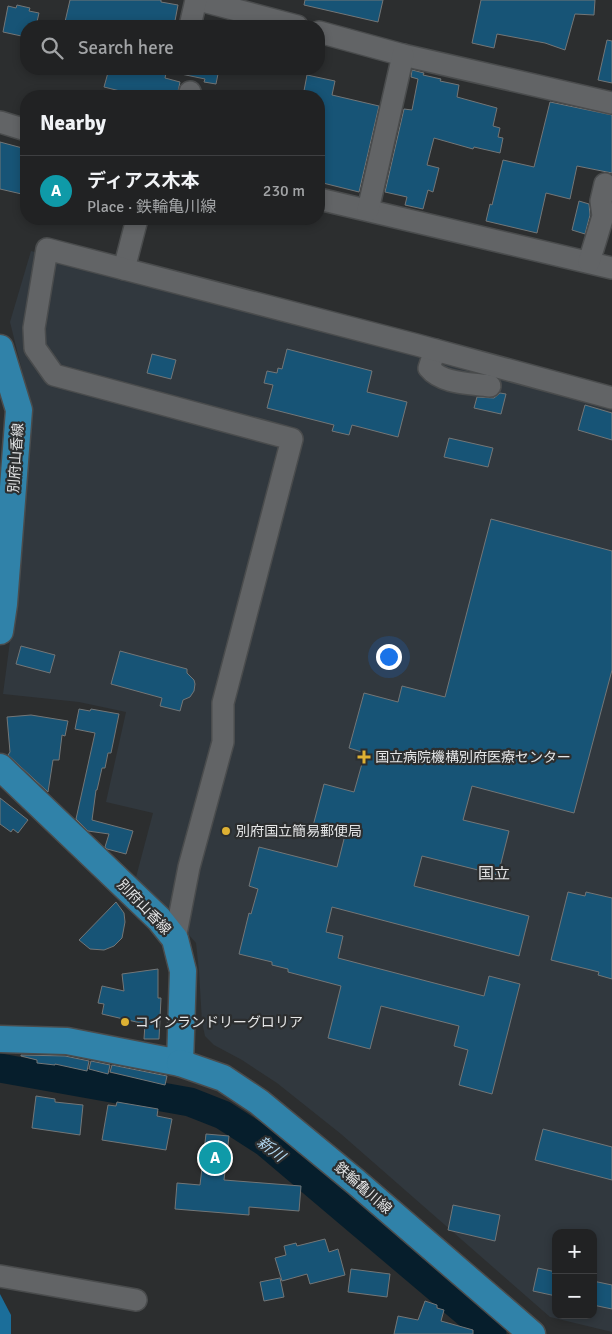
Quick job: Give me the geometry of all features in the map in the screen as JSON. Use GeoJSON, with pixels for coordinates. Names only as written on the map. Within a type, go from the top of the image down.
{"type":"FeatureCollection","features":[{"type":"Feature","properties":{"kind":"main road","name":"別府山香線"},"geometry":{"type":"LineString","coordinates":[[0,348],[19,410],[0,631]]}},
{"type":"Feature","properties":{"kind":"main road","name":"別府山香線"},"geometry":{"type":"LineString","coordinates":[[0,767],[159,919],[175,939],[183,972],[180,1063]]}},
{"type":"Feature","properties":{"kind":"main road"},"geometry":{"type":"LineString","coordinates":[[0,1039],[67,1041],[180,1063]]}},
{"type":"Feature","properties":{"kind":"main road","name":"鉄輪亀川線"},"geometry":{"type":"LineString","coordinates":[[180,1063],[223,1078],[259,1102],[349,1176],[532,1334]]}},
{"type":"Feature","properties":{"kind":"street"},"geometry":{"type":"LineString","coordinates":[[192,20],[198,0],[274,20]]}},
{"type":"Feature","properties":{"kind":"street"},"geometry":{"type":"LineString","coordinates":[[325,34],[402,54],[612,103]]}},
{"type":"Feature","properties":{"kind":"street"},"geometry":{"type":"LineString","coordinates":[[368,210],[402,54]]}},
{"type":"Feature","properties":{"kind":"street"},"geometry":{"type":"LineString","coordinates":[[0,122],[20,128]]}},
{"type":"Feature","properties":{"kind":"street"},"geometry":{"type":"LineString","coordinates":[[589,262],[603,216],[601,200],[604,184]]}},
{"type":"Feature","properties":{"kind":"street"},"geometry":{"type":"LineString","coordinates":[[325,200],[612,268]]}},
{"type":"Feature","properties":{"kind":"street"},"geometry":{"type":"LineString","coordinates":[[124,268],[135,225]]}},
{"type":"Feature","properties":{"kind":"street"},"geometry":{"type":"LineString","coordinates":[[175,939],[189,867],[223,742],[223,703],[292,439],[54,374],[35,348],[34,328],[47,249],[612,398]]}},
{"type":"Feature","properties":{"kind":"street"},"geometry":{"type":"LineString","coordinates":[[435,350],[429,368],[434,374],[449,380],[490,386]]}},
{"type":"Feature","properties":{"kind":"street"},"geometry":{"type":"LineString","coordinates":[[0,1276],[136,1300]]}},
{"type":"Feature","properties":{"kind":"shaded area","name":"国立病院機構別府医療センター"},"geometry":{"type":"Polygon","coordinates":[[[31,251],[441,359],[612,407],[612,1332],[558,1319],[597,1319],[597,1229],[552,1229],[552,1317],[550,1317],[341,1134],[277,1083],[242,1060],[214,1045],[205,1036],[202,1022],[196,943],[168,911],[135,881],[153,813],[106,802],[126,712],[79,702],[3,694],[14,611],[30,403],[10,322],[31,251]]]}},
{"type":"Feature","properties":{"kind":"shaded area"},"geometry":{"type":"Polygon","coordinates":[[[0,1294],[11,1315],[11,1334],[0,1334],[0,1294]]]}},
{"type":"Feature","properties":{"kind":"building"},"geometry":{"type":"Polygon","coordinates":[[[70,0],[161,0],[161,2],[178,5],[175,20],[65,20],[70,0]]]}},
{"type":"Feature","properties":{"kind":"building"},"geometry":{"type":"Polygon","coordinates":[[[305,0],[383,0],[378,22],[304,5],[305,0]]]}},
{"type":"Feature","properties":{"kind":"building"},"geometry":{"type":"Polygon","coordinates":[[[481,0],[595,0],[594,15],[575,14],[565,50],[545,43],[497,34],[494,48],[472,43],[481,0]]]}},
{"type":"Feature","properties":{"kind":"building"},"geometry":{"type":"Polygon","coordinates":[[[17,5],[30,8],[29,11],[39,13],[37,20],[20,20],[20,36],[3,32],[8,6],[16,8],[17,5]]]}},
{"type":"Feature","properties":{"kind":"building"},"geometry":{"type":"Polygon","coordinates":[[[607,40],[612,41],[612,83],[598,80],[607,40]]]}},
{"type":"Feature","properties":{"kind":"building"},"geometry":{"type":"Polygon","coordinates":[[[412,70],[424,73],[423,75],[441,79],[440,81],[459,85],[457,97],[497,108],[493,126],[500,128],[498,137],[503,138],[500,153],[474,147],[473,149],[434,138],[427,165],[439,168],[433,192],[428,190],[423,209],[405,205],[407,197],[385,192],[404,109],[412,110],[418,79],[411,77],[412,70]]]}},
{"type":"Feature","properties":{"kind":"building"},"geometry":{"type":"Polygon","coordinates":[[[107,75],[166,75],[165,78],[180,82],[178,90],[116,90],[104,87],[107,75]]]}},
{"type":"Feature","properties":{"kind":"building"},"geometry":{"type":"Polygon","coordinates":[[[186,75],[218,75],[216,84],[204,82],[205,79],[186,75]]]}},
{"type":"Feature","properties":{"kind":"building"},"geometry":{"type":"Polygon","coordinates":[[[307,75],[335,81],[332,95],[379,106],[359,192],[325,184],[325,90],[304,90],[307,75]]]}},
{"type":"Feature","properties":{"kind":"building"},"geometry":{"type":"Polygon","coordinates":[[[550,102],[612,115],[612,173],[577,166],[570,199],[546,193],[537,233],[486,221],[503,160],[534,167],[550,102]]]}},
{"type":"Feature","properties":{"kind":"building"},"geometry":{"type":"Polygon","coordinates":[[[0,142],[20,147],[20,194],[0,189],[0,142]]]}},
{"type":"Feature","properties":{"kind":"building"},"geometry":{"type":"Polygon","coordinates":[[[579,201],[589,204],[590,215],[585,234],[572,230],[579,201]]]}},
{"type":"Feature","properties":{"kind":"building"},"geometry":{"type":"Polygon","coordinates":[[[287,349],[372,371],[367,392],[407,402],[398,437],[352,425],[349,435],[332,431],[334,425],[267,408],[273,385],[264,383],[267,371],[277,373],[278,368],[282,369],[287,349]]]}},
{"type":"Feature","properties":{"kind":"building"},"geometry":{"type":"Polygon","coordinates":[[[152,354],[176,360],[171,379],[147,373],[152,354]]]}},
{"type":"Feature","properties":{"kind":"building"},"geometry":{"type":"Polygon","coordinates":[[[500,393],[506,394],[501,414],[474,408],[477,397],[494,398],[500,393]]]}},
{"type":"Feature","properties":{"kind":"building"},"geometry":{"type":"Polygon","coordinates":[[[585,405],[612,413],[612,440],[578,430],[585,405]]]}},
{"type":"Feature","properties":{"kind":"building"},"geometry":{"type":"Polygon","coordinates":[[[449,438],[493,448],[488,467],[444,457],[449,438]]]}},
{"type":"Feature","properties":{"kind":"building"},"geometry":{"type":"Polygon","coordinates":[[[491,519],[612,551],[612,670],[574,813],[472,786],[463,820],[509,831],[498,875],[422,856],[414,886],[529,916],[519,956],[332,907],[326,932],[343,936],[338,958],[484,996],[489,976],[520,984],[492,1094],[459,1085],[468,1050],[454,1046],[459,1026],[381,1006],[370,1049],[328,1038],[341,986],[288,972],[288,969],[272,965],[272,962],[239,954],[249,913],[251,914],[258,889],[249,886],[259,847],[337,867],[345,835],[313,826],[324,784],[354,792],[365,753],[349,748],[364,693],[398,702],[402,686],[445,697],[491,519]]]}},
{"type":"Feature","properties":{"kind":"building"},"geometry":{"type":"Polygon","coordinates":[[[21,646],[55,655],[50,673],[16,664],[21,646]]]}},
{"type":"Feature","properties":{"kind":"building"},"geometry":{"type":"Polygon","coordinates":[[[120,651],[187,669],[187,673],[194,680],[194,691],[190,697],[183,700],[180,711],[160,706],[162,698],[111,684],[120,651]]]}},
{"type":"Feature","properties":{"kind":"building"},"geometry":{"type":"Polygon","coordinates":[[[79,709],[119,714],[111,753],[108,753],[105,768],[102,768],[96,790],[92,820],[133,831],[126,854],[107,849],[105,847],[109,834],[88,831],[76,819],[95,733],[75,729],[79,709]]]}},
{"type":"Feature","properties":{"kind":"building"},"geometry":{"type":"Polygon","coordinates":[[[31,715],[68,721],[65,736],[62,735],[59,760],[53,760],[48,792],[8,755],[10,752],[7,717],[31,715]]]}},
{"type":"Feature","properties":{"kind":"building"},"geometry":{"type":"Polygon","coordinates":[[[0,798],[28,820],[18,833],[13,829],[11,832],[0,824],[0,798]]]}},
{"type":"Feature","properties":{"kind":"building"},"geometry":{"type":"Polygon","coordinates":[[[568,892],[585,896],[586,892],[612,898],[612,979],[598,975],[599,972],[551,960],[568,892]]]}},
{"type":"Feature","properties":{"kind":"building"},"geometry":{"type":"Polygon","coordinates":[[[116,902],[124,913],[125,922],[122,938],[114,946],[104,950],[90,949],[79,940],[116,902]]]}},
{"type":"Feature","properties":{"kind":"building"},"geometry":{"type":"Polygon","coordinates":[[[158,969],[158,998],[161,998],[159,1039],[144,1039],[145,1024],[102,1014],[104,1004],[98,1003],[102,986],[124,991],[122,974],[158,969]]]}},
{"type":"Feature","properties":{"kind":"building"},"geometry":{"type":"Polygon","coordinates":[[[21,1055],[65,1056],[89,1061],[87,1071],[55,1064],[37,1063],[37,1060],[21,1055]]]}},
{"type":"Feature","properties":{"kind":"building"},"geometry":{"type":"Polygon","coordinates":[[[91,1061],[110,1065],[108,1074],[89,1069],[91,1061]]]}},
{"type":"Feature","properties":{"kind":"building"},"geometry":{"type":"Polygon","coordinates":[[[112,1065],[167,1076],[165,1085],[110,1072],[112,1065]]]}},
{"type":"Feature","properties":{"kind":"building"},"geometry":{"type":"Polygon","coordinates":[[[36,1096],[55,1099],[55,1102],[83,1105],[80,1135],[32,1128],[36,1096]]]}},
{"type":"Feature","properties":{"kind":"building"},"geometry":{"type":"Polygon","coordinates":[[[117,1102],[158,1109],[157,1116],[172,1119],[166,1150],[102,1140],[108,1105],[116,1106],[117,1102]]]}},
{"type":"Feature","properties":{"kind":"building"},"geometry":{"type":"Polygon","coordinates":[[[543,1129],[612,1147],[612,1180],[535,1160],[543,1129]]]}},
{"type":"Feature","properties":{"kind":"building"},"geometry":{"type":"Polygon","coordinates":[[[206,1134],[229,1136],[224,1180],[301,1186],[299,1211],[249,1207],[249,1215],[175,1209],[177,1183],[200,1185],[206,1134]]]}},
{"type":"Feature","properties":{"kind":"building"},"geometry":{"type":"Polygon","coordinates":[[[453,1205],[500,1215],[495,1241],[448,1230],[453,1205]]]}},
{"type":"Feature","properties":{"kind":"building"},"geometry":{"type":"Polygon","coordinates":[[[325,1239],[329,1252],[338,1249],[345,1275],[310,1284],[307,1274],[282,1281],[275,1258],[286,1255],[284,1246],[296,1243],[297,1246],[325,1239]]]}},
{"type":"Feature","properties":{"kind":"building"},"geometry":{"type":"Polygon","coordinates":[[[538,1268],[552,1271],[552,1295],[533,1291],[538,1268]]]}},
{"type":"Feature","properties":{"kind":"building"},"geometry":{"type":"Polygon","coordinates":[[[351,1269],[390,1274],[387,1297],[348,1292],[351,1269]]]}},
{"type":"Feature","properties":{"kind":"building"},"geometry":{"type":"Polygon","coordinates":[[[280,1278],[284,1297],[264,1301],[260,1282],[280,1278]]]}},
{"type":"Feature","properties":{"kind":"building"},"geometry":{"type":"Polygon","coordinates":[[[597,1282],[612,1285],[612,1309],[597,1306],[597,1282]]]}},
{"type":"Feature","properties":{"kind":"building"},"geometry":{"type":"Polygon","coordinates":[[[425,1301],[437,1305],[437,1308],[444,1310],[441,1321],[473,1330],[473,1334],[394,1334],[398,1316],[418,1320],[425,1301]]]}},
{"type":"Feature","properties":{"kind":"waterway","name":"新川"},"geometry":{"type":"LineString","coordinates":[[0,1068],[190,1102],[223,1115],[265,1142],[492,1334]]}},
{"type":"Feature","properties":{"kind":"place","name":"国立病院機構別府医療センター"},"geometry":{"type":"Point","coordinates":[364,757]}},
{"type":"Feature","properties":{"kind":"place","name":"別府国立簡易郵便局"},"geometry":{"type":"Point","coordinates":[226,831]}},
{"type":"Feature","properties":{"kind":"place","name":"コインランドリーグロリア"},"geometry":{"type":"Point","coordinates":[125,1022]}},
{"type":"Feature","properties":{"kind":"place","name":"ディアス木本"},"geometry":{"type":"Point","coordinates":[215,1158]}},
{"type":"Feature","properties":{"kind":"district","name":"国立"},"geometry":{"type":"Point","coordinates":[494,874]}}]}
